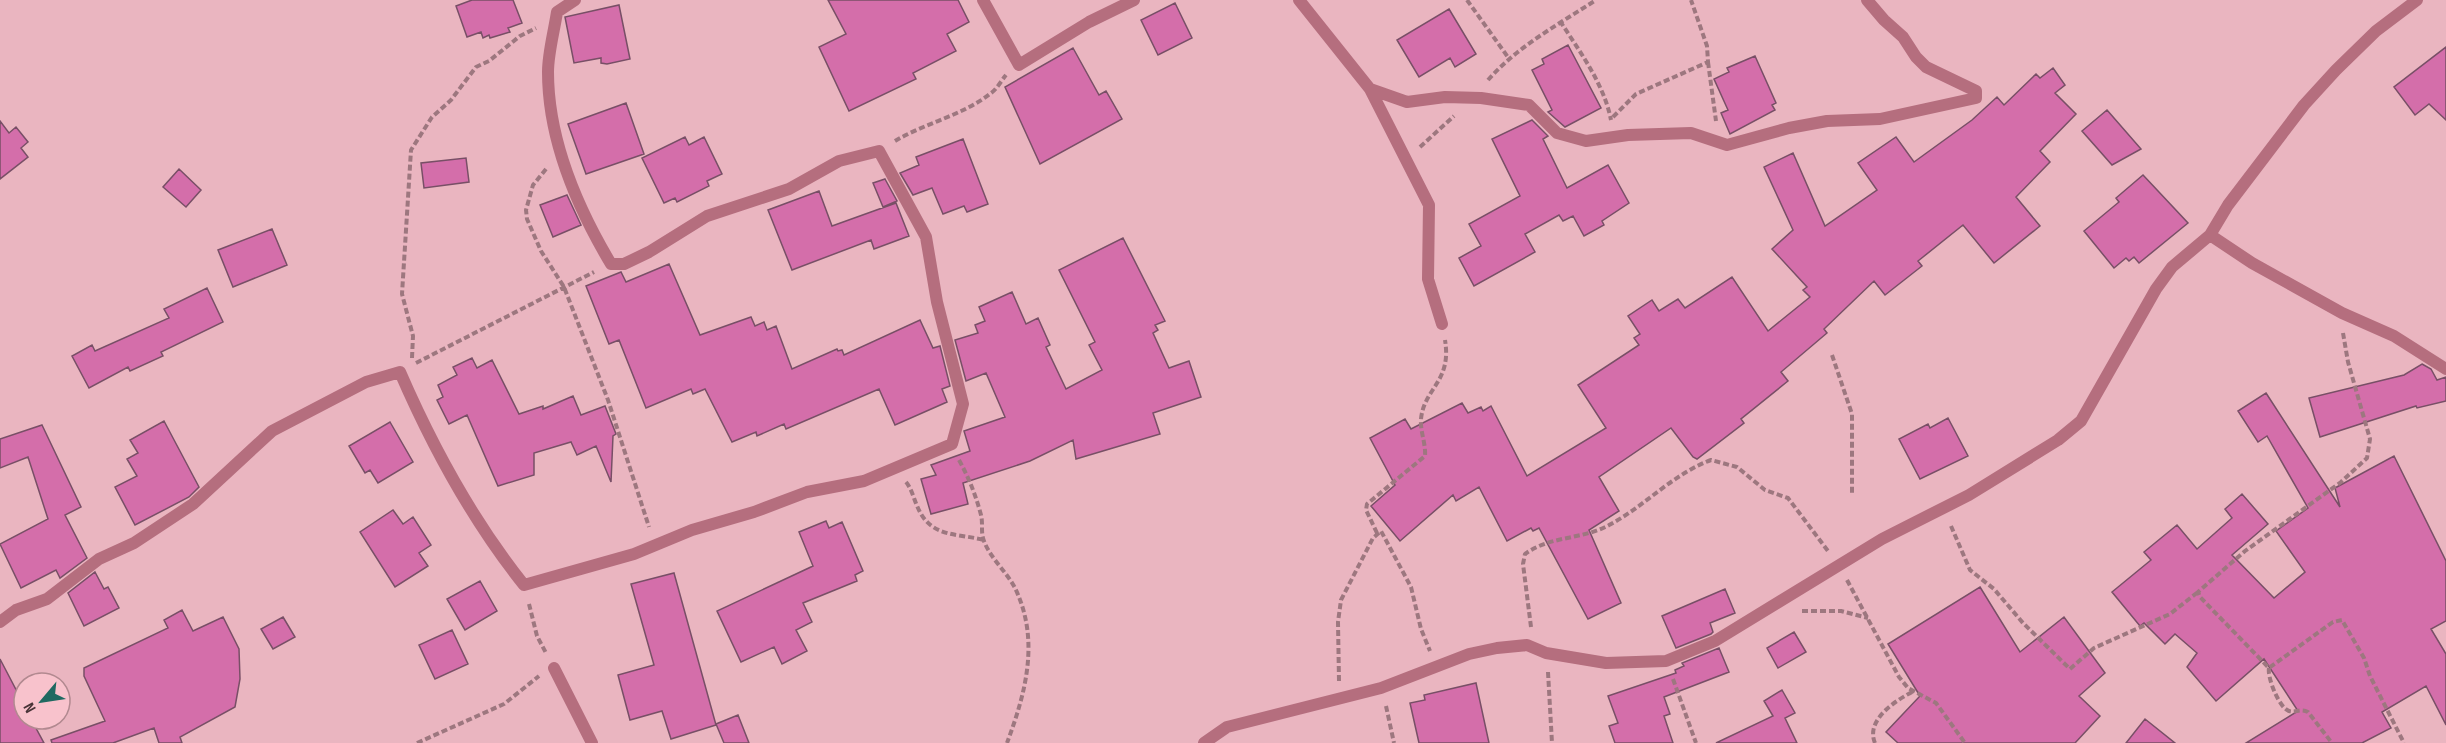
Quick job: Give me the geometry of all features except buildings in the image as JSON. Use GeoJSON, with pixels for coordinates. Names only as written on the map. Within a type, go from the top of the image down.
{"type":"FeatureCollection","features":[{"type":"Feature","properties":{"kind":"street"},"geometry":{"type":"LineString","coordinates":[[0,622],[16,610],[47,599],[99,559],[134,543],[193,504],[272,431],[366,382],[400,372],[429,439],[453,481],[524,585],[654,545],[807,492],[864,481],[893,471],[952,444],[963,404],[937,302],[926,237],[879,151],[839,161],[789,189],[707,216],[624,264],[611,264],[593,230],[560,152],[551,117],[548,71],[557,12],[575,0]]}},
{"type":"Feature","properties":{"kind":"street"},"geometry":{"type":"LineString","coordinates":[[983,0],[1019,65],[1089,21],[1134,0]]}},
{"type":"Feature","properties":{"kind":"street"},"geometry":{"type":"LineString","coordinates":[[1299,0],[1370,89],[1429,205],[1428,279],[1442,324]]}},
{"type":"Feature","properties":{"kind":"street"},"geometry":{"type":"LineString","coordinates":[[1370,89],[1407,102],[1444,97],[1529,105],[1557,133],[1586,141],[1628,135],[1690,133],[1727,145],[1827,121],[1880,119],[1976,98],[1976,91],[1926,67],[1867,0]]}},
{"type":"Feature","properties":{"kind":"street"},"geometry":{"type":"LineString","coordinates":[[1204,743],[1227,727],[1381,688],[1469,654],[1527,645],[1546,653],[1606,663],[1666,661],[1715,641],[1802,585],[1839,567],[1882,539],[1944,508],[2058,440],[2081,421],[2156,289],[2172,267],[2210,235],[2228,205],[2304,105],[2376,32],[2417,0]]}},
{"type":"Feature","properties":{"kind":"street"},"geometry":{"type":"LineString","coordinates":[[2210,235],[2252,263],[2342,313],[2394,336],[2446,369]]}},
{"type":"Feature","properties":{"kind":"street"},"geometry":{"type":"LineString","coordinates":[[554,668],[592,743]]}},
{"type":"Feature","properties":{"kind":"path"},"geometry":{"type":"LineString","coordinates":[[1467,0],[1510,60]]}},
{"type":"Feature","properties":{"kind":"path"},"geometry":{"type":"LineString","coordinates":[[1405,159],[1510,60],[1560,21],[1596,0]]}},
{"type":"Feature","properties":{"kind":"path"},"geometry":{"type":"LineString","coordinates":[[1691,0],[1707,46],[1716,110],[1715,143]]}},
{"type":"Feature","properties":{"kind":"path"},"geometry":{"type":"LineString","coordinates":[[556,18],[520,36],[489,61],[476,67],[451,100],[432,117],[411,150],[402,294],[413,336],[412,365],[611,264]]}},
{"type":"Feature","properties":{"kind":"path"},"geometry":{"type":"LineString","coordinates":[[1560,21],[1595,77],[1611,120]]}},
{"type":"Feature","properties":{"kind":"path"},"geometry":{"type":"LineString","coordinates":[[1606,139],[1611,120],[1621,106],[1636,94],[1708,62]]}},
{"type":"Feature","properties":{"kind":"path"},"geometry":{"type":"LineString","coordinates":[[879,151],[915,129],[992,93],[1009,71],[1019,65]]}},
{"type":"Feature","properties":{"kind":"path"},"geometry":{"type":"LineString","coordinates":[[560,152],[533,185],[526,210],[527,219],[541,251],[564,287],[608,400],[654,545]]}},
{"type":"Feature","properties":{"kind":"path"},"geometry":{"type":"LineString","coordinates":[[1944,508],[1970,570],[1994,589],[2023,623],[2070,669],[2094,648],[2170,614],[2245,551],[2341,482],[2367,458],[2370,439],[2348,362],[2342,313]]}},
{"type":"Feature","properties":{"kind":"path"},"geometry":{"type":"LineString","coordinates":[[1377,533],[1366,510],[1367,504],[1425,456],[1426,443],[1421,420],[1424,407],[1444,373],[1447,349],[1442,324]]}},
{"type":"Feature","properties":{"kind":"path"},"geometry":{"type":"LineString","coordinates":[[1832,355],[1852,414],[1852,495]]}},
{"type":"Feature","properties":{"kind":"path"},"geometry":{"type":"LineString","coordinates":[[952,444],[971,482],[981,518],[984,540],[1015,589],[1030,635],[1026,684],[1007,743]]}},
{"type":"Feature","properties":{"kind":"path"},"geometry":{"type":"LineString","coordinates":[[1527,645],[1532,632],[1522,564],[1525,554],[1558,538],[1584,534],[1611,524],[1679,475],[1712,460],[1737,467],[1765,490],[1788,498],[1839,567],[1899,677],[1915,691],[1936,703],[1965,743]]}},
{"type":"Feature","properties":{"kind":"path"},"geometry":{"type":"LineString","coordinates":[[893,471],[909,486],[919,510],[932,527],[955,536],[984,540]]}},
{"type":"Feature","properties":{"kind":"path"},"geometry":{"type":"LineString","coordinates":[[1377,533],[1381,531],[1384,535],[1400,564],[1411,587],[1426,643],[1442,665]]}},
{"type":"Feature","properties":{"kind":"path"},"geometry":{"type":"LineString","coordinates":[[1332,702],[1340,680],[1338,622],[1341,600],[1377,533]]}},
{"type":"Feature","properties":{"kind":"path"},"geometry":{"type":"LineString","coordinates":[[417,743],[504,704],[542,674],[554,668],[537,636],[524,585]]}},
{"type":"Feature","properties":{"kind":"path"},"geometry":{"type":"LineString","coordinates":[[2198,591],[2200,597],[2269,668]]}},
{"type":"Feature","properties":{"kind":"path"},"geometry":{"type":"LineString","coordinates":[[1762,611],[1785,614],[1809,610],[1840,611],[1869,619]]}},
{"type":"Feature","properties":{"kind":"path"},"geometry":{"type":"LineString","coordinates":[[2332,743],[2308,711],[2287,710],[2282,706],[2268,675],[2269,668],[2333,622],[2342,620],[2364,658],[2370,676],[2404,743]]}},
{"type":"Feature","properties":{"kind":"path"},"geometry":{"type":"LineString","coordinates":[[1546,653],[1552,743]]}},
{"type":"Feature","properties":{"kind":"path"},"geometry":{"type":"LineString","coordinates":[[1666,661],[1696,743]]}},
{"type":"Feature","properties":{"kind":"path"},"geometry":{"type":"LineString","coordinates":[[1381,688],[1394,743]]}},
{"type":"Feature","properties":{"kind":"path"},"geometry":{"type":"LineString","coordinates":[[1875,743],[1872,736],[1875,723],[1900,699],[1915,691]]}}]}
